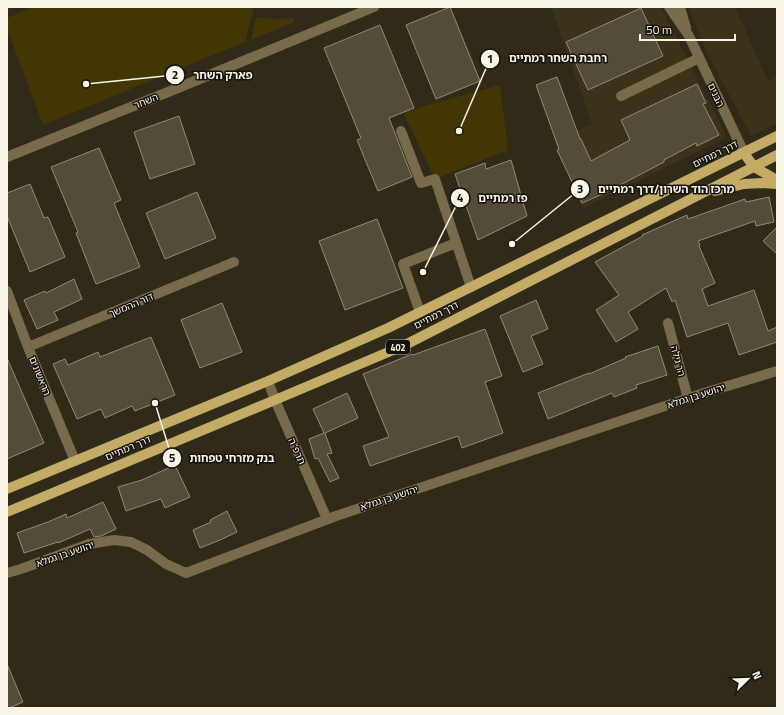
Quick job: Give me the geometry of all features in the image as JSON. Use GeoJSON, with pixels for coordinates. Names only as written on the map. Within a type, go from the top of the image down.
{"type":"FeatureCollection","features":[{"type":"Feature","properties":{"kind":"main road","name":"דרך רמתיים"},"geometry":{"type":"LineString","coordinates":[[7,489],[268,381],[388,328],[777,136]]}},
{"type":"Feature","properties":{"kind":"main road"},"geometry":{"type":"LineString","coordinates":[[744,153],[754,167],[777,180]]}},
{"type":"Feature","properties":{"kind":"main road","name":"דרך רמתיים"},"geometry":{"type":"LineString","coordinates":[[7,512],[405,345],[777,155]]}},
{"type":"Feature","properties":{"kind":"main road"},"geometry":{"type":"LineString","coordinates":[[701,194],[744,184],[777,184]]}},
{"type":"Feature","properties":{"kind":"street","name":"השחר"},"geometry":{"type":"LineString","coordinates":[[7,157],[374,7]]}},
{"type":"Feature","properties":{"kind":"street","name":"הבנים"},"geometry":{"type":"LineString","coordinates":[[669,7],[688,36],[744,153]]}},
{"type":"Feature","properties":{"kind":"street","name":"הבנים"},"geometry":{"type":"LineString","coordinates":[[680,7],[688,36]]}},
{"type":"Feature","properties":{"kind":"street"},"geometry":{"type":"LineString","coordinates":[[622,96],[699,58]]}},
{"type":"Feature","properties":{"kind":"street"},"geometry":{"type":"LineString","coordinates":[[401,131],[421,183],[435,179],[471,287]]}},
{"type":"Feature","properties":{"kind":"street"},"geometry":{"type":"LineString","coordinates":[[420,312],[403,264],[456,243]]}},
{"type":"Feature","properties":{"kind":"street","name":"דור ההמשך"},"geometry":{"type":"LineString","coordinates":[[28,347],[234,262]]}},
{"type":"Feature","properties":{"kind":"street","name":"הראשונים"},"geometry":{"type":"LineString","coordinates":[[7,291],[28,347],[75,461]]}},
{"type":"Feature","properties":{"kind":"street","name":"הר גילה"},"geometry":{"type":"LineString","coordinates":[[668,323],[688,399]]}},
{"type":"Feature","properties":{"kind":"street","name":"יהושע בן גמלא"},"geometry":{"type":"LineString","coordinates":[[7,573],[89,544],[114,540],[131,542],[147,550],[166,564],[186,573],[327,519],[688,399],[777,371]]}},
{"type":"Feature","properties":{"kind":"street","name":"תרפ\"ה"},"geometry":{"type":"LineString","coordinates":[[268,381],[327,519]]}},
{"type":"Feature","properties":{"kind":"shaded area"},"geometry":{"type":"Polygon","coordinates":[[[33,7],[254,7],[245,42],[43,125],[7,29],[7,18],[33,7]]]}},
{"type":"Feature","properties":{"kind":"shaded area"},"geometry":{"type":"Polygon","coordinates":[[[551,7],[661,7],[727,137],[582,209],[554,141],[592,124],[551,7]]]}},
{"type":"Feature","properties":{"kind":"shaded area"},"geometry":{"type":"Polygon","coordinates":[[[689,7],[735,7],[768,81],[777,77],[777,123],[751,136],[702,43],[689,7]]]}},
{"type":"Feature","properties":{"kind":"shaded area"},"geometry":{"type":"Polygon","coordinates":[[[256,17],[274,19],[293,18],[294,22],[251,40],[256,17]]]}},
{"type":"Feature","properties":{"kind":"shaded area"},"geometry":{"type":"Polygon","coordinates":[[[500,85],[508,150],[435,179],[403,112],[500,85]]]}},
{"type":"Feature","properties":{"kind":"building"},"geometry":{"type":"Polygon","coordinates":[[[450,7],[480,81],[436,99],[406,25],[450,7]]]}},
{"type":"Feature","properties":{"kind":"building"},"geometry":{"type":"Polygon","coordinates":[[[641,8],[663,56],[588,90],[566,42],[641,8]]]}},
{"type":"Feature","properties":{"kind":"building"},"geometry":{"type":"Polygon","coordinates":[[[380,25],[414,108],[389,118],[412,177],[378,191],[357,140],[361,138],[324,48],[380,25]]]}},
{"type":"Feature","properties":{"kind":"building"},"geometry":{"type":"Polygon","coordinates":[[[557,77],[580,139],[591,161],[630,140],[621,120],[697,84],[706,103],[703,104],[719,135],[697,146],[696,143],[664,160],[664,162],[605,193],[582,203],[557,150],[559,149],[536,85],[557,77]]]}},
{"type":"Feature","properties":{"kind":"building"},"geometry":{"type":"Polygon","coordinates":[[[179,116],[195,164],[150,179],[134,132],[179,116]]]}},
{"type":"Feature","properties":{"kind":"building"},"geometry":{"type":"Polygon","coordinates":[[[99,148],[121,200],[114,203],[140,267],[96,284],[76,233],[78,232],[51,167],[99,148]]]}},
{"type":"Feature","properties":{"kind":"building"},"geometry":{"type":"Polygon","coordinates":[[[511,160],[527,216],[478,240],[455,174],[485,163],[486,169],[511,160]]]}},
{"type":"Feature","properties":{"kind":"building"},"geometry":{"type":"Polygon","coordinates":[[[30,184],[44,218],[48,217],[65,257],[30,272],[7,216],[7,193],[30,184]]]}},
{"type":"Feature","properties":{"kind":"building"},"geometry":{"type":"Polygon","coordinates":[[[197,192],[216,238],[165,259],[146,213],[197,192]]]}},
{"type":"Feature","properties":{"kind":"building"},"geometry":{"type":"Polygon","coordinates":[[[769,197],[774,222],[756,226],[755,221],[698,241],[715,283],[702,289],[708,306],[754,290],[768,331],[777,327],[777,342],[739,355],[728,323],[687,337],[675,300],[672,302],[666,288],[628,312],[638,329],[616,342],[596,310],[619,295],[595,262],[643,236],[642,235],[687,215],[688,219],[745,199],[746,202],[769,197]]]}},
{"type":"Feature","properties":{"kind":"building"},"geometry":{"type":"Polygon","coordinates":[[[377,219],[403,288],[345,310],[319,241],[377,219]]]}},
{"type":"Feature","properties":{"kind":"building"},"geometry":{"type":"Polygon","coordinates":[[[777,227],[777,254],[763,241],[777,227]]]}},
{"type":"Feature","properties":{"kind":"building"},"geometry":{"type":"Polygon","coordinates":[[[74,279],[82,299],[54,312],[58,320],[37,329],[24,300],[45,291],[46,293],[74,279]]]}},
{"type":"Feature","properties":{"kind":"building"},"geometry":{"type":"Polygon","coordinates":[[[536,300],[548,329],[531,336],[543,364],[523,372],[500,316],[536,300]]]}},
{"type":"Feature","properties":{"kind":"building"},"geometry":{"type":"Polygon","coordinates":[[[222,303],[242,352],[200,368],[181,320],[222,303]]]}},
{"type":"Feature","properties":{"kind":"building"},"geometry":{"type":"Polygon","coordinates":[[[485,329],[502,376],[485,382],[503,433],[462,448],[458,436],[370,466],[363,446],[389,437],[363,374],[412,354],[413,355],[485,329]]]}},
{"type":"Feature","properties":{"kind":"building"},"geometry":{"type":"Polygon","coordinates":[[[151,337],[175,395],[135,411],[132,406],[105,418],[101,409],[77,419],[53,364],[65,359],[68,365],[98,352],[100,357],[151,337]]]}},
{"type":"Feature","properties":{"kind":"building"},"geometry":{"type":"Polygon","coordinates":[[[658,346],[667,375],[636,385],[637,388],[614,397],[612,393],[548,419],[538,393],[589,374],[626,358],[625,357],[658,346]]]}},
{"type":"Feature","properties":{"kind":"building"},"geometry":{"type":"Polygon","coordinates":[[[7,358],[44,443],[7,459],[7,358]]]}},
{"type":"Feature","properties":{"kind":"building"},"geometry":{"type":"Polygon","coordinates":[[[347,393],[358,418],[325,433],[332,453],[327,454],[339,478],[330,482],[318,458],[315,459],[309,439],[324,433],[313,409],[347,393]]]}},
{"type":"Feature","properties":{"kind":"building"},"geometry":{"type":"Polygon","coordinates":[[[175,465],[190,497],[165,508],[161,499],[126,511],[118,487],[142,480],[175,465]]]}},
{"type":"Feature","properties":{"kind":"building"},"geometry":{"type":"Polygon","coordinates":[[[103,502],[116,529],[101,536],[94,537],[90,529],[58,543],[24,553],[17,533],[66,514],[67,518],[103,502]]]}},
{"type":"Feature","properties":{"kind":"building"},"geometry":{"type":"Polygon","coordinates":[[[227,511],[237,532],[200,548],[193,530],[211,522],[210,520],[227,511]]]}},
{"type":"Feature","properties":{"kind":"building"},"geometry":{"type":"Polygon","coordinates":[[[7,664],[23,702],[9,708],[7,708],[7,664]]]}},
{"type":"Feature","properties":{"kind":"place","name":"פארק השחר"},"geometry":{"type":"Point","coordinates":[86,84]}},
{"type":"Feature","properties":{"kind":"place","name":"רחבת השחר רמתיים"},"geometry":{"type":"Point","coordinates":[459,131]}},
{"type":"Feature","properties":{"kind":"place","name":"מרכז הוד השרון/דרך רמתיים"},"geometry":{"type":"Point","coordinates":[512,244]}},
{"type":"Feature","properties":{"kind":"place","name":"פז רמתיים"},"geometry":{"type":"Point","coordinates":[423,272]}},
{"type":"Feature","properties":{"kind":"place","name":"בנק מזרחי טפחות"},"geometry":{"type":"Point","coordinates":[155,403]}}]}
